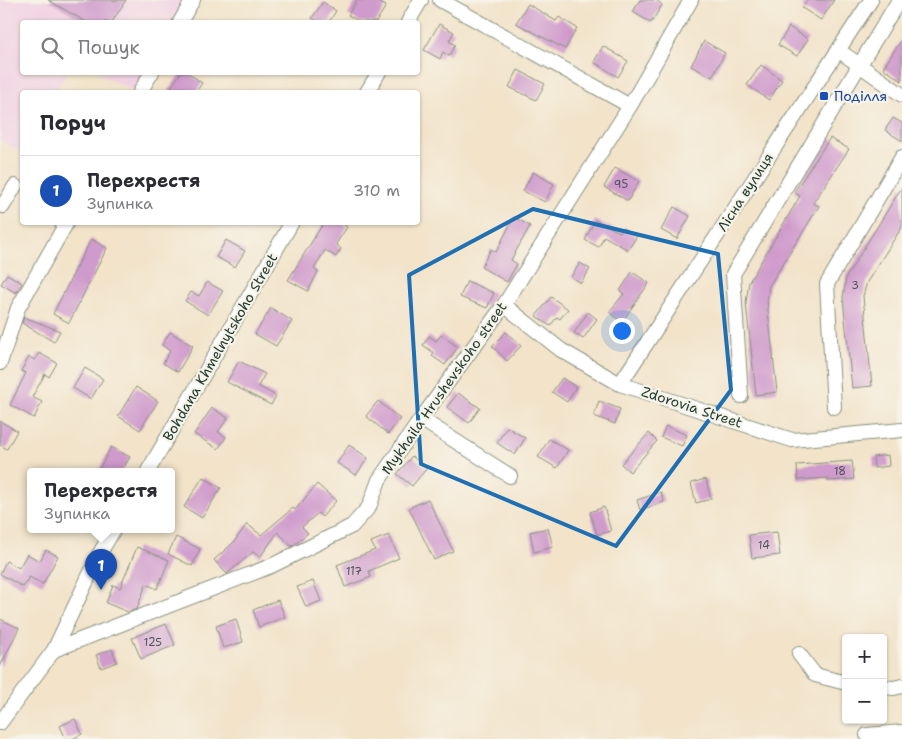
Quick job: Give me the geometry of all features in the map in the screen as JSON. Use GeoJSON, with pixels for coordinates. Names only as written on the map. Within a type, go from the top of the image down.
{"type":"FeatureCollection","features":[{"type":"Feature","properties":{"kind":"street"},"geometry":{"type":"LineString","coordinates":[[181,20],[193,0]]}},
{"type":"Feature","properties":{"kind":"street"},"geometry":{"type":"LineString","coordinates":[[409,20],[421,0]]}},
{"type":"Feature","properties":{"kind":"street"},"geometry":{"type":"LineString","coordinates":[[440,0],[630,106]]}},
{"type":"Feature","properties":{"kind":"street","name":"Mykhaila Hrushevskoho street"},"geometry":{"type":"LineString","coordinates":[[54,650],[271,566],[352,526],[370,507],[379,480],[504,305],[630,106],[691,0]]}},
{"type":"Feature","properties":{"kind":"street","name":"Лісна вулиця"},"geometry":{"type":"LineString","coordinates":[[620,384],[871,0]]}},
{"type":"Feature","properties":{"kind":"street"},"geometry":{"type":"LineString","coordinates":[[741,396],[732,274],[900,0]]}},
{"type":"Feature","properties":{"kind":"street"},"geometry":{"type":"LineString","coordinates":[[838,50],[902,95]]}},
{"type":"Feature","properties":{"kind":"street"},"geometry":{"type":"LineString","coordinates":[[141,90],[150,75]]}},
{"type":"Feature","properties":{"kind":"street"},"geometry":{"type":"LineString","coordinates":[[368,90],[377,75]]}},
{"type":"Feature","properties":{"kind":"street"},"geometry":{"type":"LineString","coordinates":[[834,407],[827,284],[902,157]]}},
{"type":"Feature","properties":{"kind":"street"},"geometry":{"type":"LineString","coordinates":[[0,205],[2,206],[15,186]]}},
{"type":"Feature","properties":{"kind":"street"},"geometry":{"type":"LineString","coordinates":[[0,363],[18,308],[65,225]]}},
{"type":"Feature","properties":{"kind":"street","name":"Bohdana Khmelnytskoho Street"},"geometry":{"type":"LineString","coordinates":[[150,468],[290,225]]}},
{"type":"Feature","properties":{"kind":"street","name":"Zdorovia Street"},"geometry":{"type":"LineString","coordinates":[[504,305],[561,350],[620,384],[792,440],[902,430]]}},
{"type":"Feature","properties":{"kind":"street"},"geometry":{"type":"LineString","coordinates":[[421,419],[510,476]]}},
{"type":"Feature","properties":{"kind":"street"},"geometry":{"type":"LineString","coordinates":[[0,723],[54,650],[100,553],[112,533]]}},
{"type":"Feature","properties":{"kind":"street"},"geometry":{"type":"LineString","coordinates":[[798,654],[815,675],[842,682]]}},
{"type":"Feature","properties":{"kind":"street"},"geometry":{"type":"LineString","coordinates":[[887,687],[902,686]]}},
{"type":"Feature","properties":{"kind":"street"},"geometry":{"type":"LineString","coordinates":[[867,735],[902,732]]}},
{"type":"Feature","properties":{"kind":"highlighted area"},"geometry":{"type":"Polygon","coordinates":[[[533,209],[718,254],[731,390],[616,546],[421,464],[409,275],[533,209]]]}},
{"type":"Feature","properties":{"kind":"shaded area"},"geometry":{"type":"Polygon","coordinates":[[[0,0],[193,0],[181,20],[20,20],[20,75],[66,75],[57,90],[20,90],[20,151],[0,140],[0,0]]]}},
{"type":"Feature","properties":{"kind":"shaded area"},"geometry":{"type":"Polygon","coordinates":[[[100,75],[150,75],[139,90],[133,90],[100,75]]]}},
{"type":"Feature","properties":{"kind":"building"},"geometry":{"type":"Polygon","coordinates":[[[48,0],[126,0],[113,20],[83,20],[48,0]]]}},
{"type":"Feature","properties":{"kind":"building"},"geometry":{"type":"Polygon","coordinates":[[[357,0],[375,0],[386,6],[377,20],[357,20],[348,15],[357,0]]]}},
{"type":"Feature","properties":{"kind":"building"},"geometry":{"type":"Polygon","coordinates":[[[640,0],[657,0],[662,5],[651,23],[633,12],[640,0]]]}},
{"type":"Feature","properties":{"kind":"building"},"geometry":{"type":"Polygon","coordinates":[[[807,0],[834,0],[821,20],[802,8],[807,0]]]}},
{"type":"Feature","properties":{"kind":"building"},"geometry":{"type":"Polygon","coordinates":[[[323,2],[336,11],[330,20],[315,20],[312,18],[323,2]]]}},
{"type":"Feature","properties":{"kind":"building"},"geometry":{"type":"Polygon","coordinates":[[[528,4],[556,21],[559,17],[577,28],[565,49],[516,23],[528,4]]]}},
{"type":"Feature","properties":{"kind":"building"},"geometry":{"type":"Polygon","coordinates":[[[439,24],[454,32],[449,41],[455,45],[449,56],[443,52],[440,59],[424,50],[439,24]]]}},
{"type":"Feature","properties":{"kind":"building"},"geometry":{"type":"Polygon","coordinates":[[[789,27],[808,39],[797,56],[778,45],[789,27]]]}},
{"type":"Feature","properties":{"kind":"building"},"geometry":{"type":"Polygon","coordinates":[[[902,39],[902,81],[883,68],[902,39]]]}},
{"type":"Feature","properties":{"kind":"building"},"geometry":{"type":"Polygon","coordinates":[[[704,41],[725,53],[712,77],[691,66],[704,41]]]}},
{"type":"Feature","properties":{"kind":"building"},"geometry":{"type":"Polygon","coordinates":[[[603,46],[628,61],[618,77],[594,62],[603,46]]]}},
{"type":"Feature","properties":{"kind":"building"},"geometry":{"type":"Polygon","coordinates":[[[761,65],[782,80],[769,100],[747,85],[761,65]]]}},
{"type":"Feature","properties":{"kind":"building"},"geometry":{"type":"Polygon","coordinates":[[[518,70],[545,84],[536,100],[509,87],[518,70]]]}},
{"type":"Feature","properties":{"kind":"building"},"geometry":{"type":"Polygon","coordinates":[[[179,75],[191,75],[202,83],[197,90],[169,90],[179,75]]]}},
{"type":"Feature","properties":{"kind":"building"},"geometry":{"type":"Polygon","coordinates":[[[893,118],[902,123],[902,141],[885,130],[893,118]]]}},
{"type":"Feature","properties":{"kind":"building"},"geometry":{"type":"Polygon","coordinates":[[[830,138],[849,149],[813,203],[819,206],[769,286],[767,301],[777,392],[756,395],[746,303],[749,282],[800,196],[794,192],[830,138]]]}},
{"type":"Feature","properties":{"kind":"building"},"geometry":{"type":"Polygon","coordinates":[[[615,168],[639,181],[628,201],[604,187],[615,168]]]}},
{"type":"Feature","properties":{"kind":"building"},"geometry":{"type":"Polygon","coordinates":[[[533,172],[554,184],[545,202],[523,191],[533,172]]]}},
{"type":"Feature","properties":{"kind":"building"},"geometry":{"type":"Polygon","coordinates":[[[902,187],[902,227],[867,282],[863,296],[872,386],[852,388],[843,298],[846,277],[902,187]]]}},
{"type":"Feature","properties":{"kind":"building"},"geometry":{"type":"Polygon","coordinates":[[[674,207],[690,216],[677,239],[661,230],[674,207]]]}},
{"type":"Feature","properties":{"kind":"building"},"geometry":{"type":"Polygon","coordinates":[[[514,217],[530,226],[511,260],[517,264],[507,282],[481,267],[491,249],[496,252],[514,217]]]}},
{"type":"Feature","properties":{"kind":"building"},"geometry":{"type":"Polygon","coordinates":[[[595,220],[620,232],[623,228],[637,236],[628,250],[604,236],[599,247],[585,240],[595,220]]]}},
{"type":"Feature","properties":{"kind":"building"},"geometry":{"type":"Polygon","coordinates":[[[322,225],[344,225],[347,227],[336,244],[341,249],[336,257],[325,250],[314,269],[318,272],[308,291],[288,280],[322,225]]]}},
{"type":"Feature","properties":{"kind":"building"},"geometry":{"type":"Polygon","coordinates":[[[91,239],[107,248],[69,323],[53,314],[91,239]]]}},
{"type":"Feature","properties":{"kind":"building"},"geometry":{"type":"Polygon","coordinates":[[[226,240],[245,251],[235,267],[216,257],[226,240]]]}},
{"type":"Feature","properties":{"kind":"building"},"geometry":{"type":"Polygon","coordinates":[[[580,263],[590,269],[581,283],[571,277],[580,263]]]}},
{"type":"Feature","properties":{"kind":"building"},"geometry":{"type":"Polygon","coordinates":[[[632,272],[649,283],[622,322],[609,312],[624,294],[620,291],[632,272]]]}},
{"type":"Feature","properties":{"kind":"building"},"geometry":{"type":"Polygon","coordinates":[[[7,274],[22,283],[16,293],[1,284],[7,274]]]}},
{"type":"Feature","properties":{"kind":"building"},"geometry":{"type":"Polygon","coordinates":[[[467,281],[494,293],[487,308],[460,297],[467,281]]]}},
{"type":"Feature","properties":{"kind":"building"},"geometry":{"type":"Polygon","coordinates":[[[207,282],[223,291],[208,315],[185,301],[191,292],[199,296],[207,282]]]}},
{"type":"Feature","properties":{"kind":"building"},"geometry":{"type":"Polygon","coordinates":[[[551,297],[568,309],[560,319],[557,317],[550,326],[536,316],[551,297]]]}},
{"type":"Feature","properties":{"kind":"building"},"geometry":{"type":"Polygon","coordinates":[[[271,308],[292,321],[276,346],[255,334],[271,308]]]}},
{"type":"Feature","properties":{"kind":"building"},"geometry":{"type":"Polygon","coordinates":[[[588,312],[597,319],[583,339],[574,333],[588,312]]]}},
{"type":"Feature","properties":{"kind":"building"},"geometry":{"type":"Polygon","coordinates":[[[24,317],[60,331],[54,342],[22,323],[24,317]]]}},
{"type":"Feature","properties":{"kind":"building"},"geometry":{"type":"Polygon","coordinates":[[[170,332],[193,346],[178,372],[163,363],[170,351],[162,345],[170,332]]]}},
{"type":"Feature","properties":{"kind":"building"},"geometry":{"type":"Polygon","coordinates":[[[506,332],[521,346],[507,361],[492,346],[506,332]]]}},
{"type":"Feature","properties":{"kind":"building"},"geometry":{"type":"Polygon","coordinates":[[[441,335],[458,347],[445,365],[432,356],[434,353],[423,345],[429,336],[436,341],[441,335]]]}},
{"type":"Feature","properties":{"kind":"building"},"geometry":{"type":"Polygon","coordinates":[[[39,353],[57,363],[49,377],[45,374],[32,397],[42,402],[34,418],[10,405],[26,373],[21,371],[29,357],[35,360],[39,353]]]}},
{"type":"Feature","properties":{"kind":"building"},"geometry":{"type":"Polygon","coordinates":[[[239,361],[265,374],[258,386],[276,396],[271,405],[227,382],[239,361]]]}},
{"type":"Feature","properties":{"kind":"building"},"geometry":{"type":"Polygon","coordinates":[[[85,368],[103,379],[91,399],[73,388],[85,368]]]}},
{"type":"Feature","properties":{"kind":"building"},"geometry":{"type":"Polygon","coordinates":[[[562,378],[576,387],[567,402],[552,392],[562,378]]]}},
{"type":"Feature","properties":{"kind":"building"},"geometry":{"type":"Polygon","coordinates":[[[136,387],[158,401],[140,430],[118,416],[136,387]]]}},
{"type":"Feature","properties":{"kind":"building"},"geometry":{"type":"Polygon","coordinates":[[[458,393],[480,408],[469,423],[447,407],[458,393]]]}},
{"type":"Feature","properties":{"kind":"building"},"geometry":{"type":"Polygon","coordinates":[[[378,401],[400,419],[388,434],[366,416],[378,401]]]}},
{"type":"Feature","properties":{"kind":"building"},"geometry":{"type":"Polygon","coordinates":[[[599,401],[620,409],[615,424],[594,416],[599,401]]]}},
{"type":"Feature","properties":{"kind":"building"},"geometry":{"type":"Polygon","coordinates":[[[212,408],[228,418],[218,432],[226,437],[218,449],[194,434],[212,408]]]}},
{"type":"Feature","properties":{"kind":"building"},"geometry":{"type":"Polygon","coordinates":[[[0,421],[17,431],[7,449],[0,445],[0,421]]]}},
{"type":"Feature","properties":{"kind":"building"},"geometry":{"type":"Polygon","coordinates":[[[666,426],[687,435],[682,446],[661,437],[666,426]]]}},
{"type":"Feature","properties":{"kind":"building"},"geometry":{"type":"Polygon","coordinates":[[[507,427],[525,438],[515,455],[497,443],[507,427]]]}},
{"type":"Feature","properties":{"kind":"building"},"geometry":{"type":"Polygon","coordinates":[[[649,433],[657,441],[630,472],[621,464],[649,433]]]}},
{"type":"Feature","properties":{"kind":"building"},"geometry":{"type":"Polygon","coordinates":[[[549,439],[568,450],[557,468],[538,457],[549,439]]]}},
{"type":"Feature","properties":{"kind":"building"},"geometry":{"type":"Polygon","coordinates":[[[349,445],[368,458],[356,475],[337,463],[349,445]]]}},
{"type":"Feature","properties":{"kind":"building"},"geometry":{"type":"Polygon","coordinates":[[[111,447],[130,457],[124,468],[100,468],[111,447]]]}},
{"type":"Feature","properties":{"kind":"building"},"geometry":{"type":"Polygon","coordinates":[[[888,455],[889,466],[874,468],[873,457],[888,455]]]}},
{"type":"Feature","properties":{"kind":"building"},"geometry":{"type":"Polygon","coordinates":[[[412,456],[427,468],[412,486],[397,474],[412,456]]]}},
{"type":"Feature","properties":{"kind":"building"},"geometry":{"type":"Polygon","coordinates":[[[852,461],[854,479],[828,481],[828,478],[798,480],[797,465],[852,461]]]}},
{"type":"Feature","properties":{"kind":"building"},"geometry":{"type":"Polygon","coordinates":[[[203,477],[221,488],[202,518],[184,507],[203,477]]]}},
{"type":"Feature","properties":{"kind":"building"},"geometry":{"type":"Polygon","coordinates":[[[706,479],[711,499],[696,503],[691,483],[706,479]]]}},
{"type":"Feature","properties":{"kind":"building"},"geometry":{"type":"Polygon","coordinates":[[[317,484],[336,501],[322,517],[318,513],[302,527],[308,533],[294,545],[291,546],[278,532],[260,557],[253,552],[227,574],[214,560],[234,542],[247,524],[261,535],[293,508],[295,510],[317,484]]]}},
{"type":"Feature","properties":{"kind":"building"},"geometry":{"type":"Polygon","coordinates":[[[661,492],[664,502],[640,510],[637,500],[661,492]]]}},
{"type":"Feature","properties":{"kind":"building"},"geometry":{"type":"Polygon","coordinates":[[[428,499],[453,551],[434,560],[409,508],[428,499]]]}},
{"type":"Feature","properties":{"kind":"building"},"geometry":{"type":"Polygon","coordinates":[[[604,507],[611,531],[597,535],[590,512],[604,507]]]}},
{"type":"Feature","properties":{"kind":"building"},"geometry":{"type":"Polygon","coordinates":[[[548,528],[553,547],[534,552],[530,532],[548,528]]]}},
{"type":"Feature","properties":{"kind":"building"},"geometry":{"type":"Polygon","coordinates":[[[777,532],[780,555],[752,558],[749,535],[777,532]]]}},
{"type":"Feature","properties":{"kind":"building"},"geometry":{"type":"Polygon","coordinates":[[[389,535],[399,558],[369,571],[371,577],[345,587],[337,565],[375,550],[371,542],[389,535]]]}},
{"type":"Feature","properties":{"kind":"building"},"geometry":{"type":"Polygon","coordinates":[[[176,537],[200,549],[192,566],[168,554],[176,537]]]}},
{"type":"Feature","properties":{"kind":"building"},"geometry":{"type":"Polygon","coordinates":[[[137,547],[169,560],[157,589],[146,584],[137,609],[128,612],[106,603],[113,585],[120,588],[137,547]]]}},
{"type":"Feature","properties":{"kind":"building"},"geometry":{"type":"Polygon","coordinates":[[[46,550],[58,556],[43,584],[29,577],[23,587],[0,574],[6,561],[19,568],[27,554],[40,561],[46,550]]]}},
{"type":"Feature","properties":{"kind":"building"},"geometry":{"type":"Polygon","coordinates":[[[313,581],[321,601],[306,607],[297,587],[313,581]]]}},
{"type":"Feature","properties":{"kind":"building"},"geometry":{"type":"Polygon","coordinates":[[[278,600],[285,617],[259,627],[253,610],[278,600]]]}},
{"type":"Feature","properties":{"kind":"building"},"geometry":{"type":"Polygon","coordinates":[[[0,619],[19,628],[0,667],[0,619]]]}},
{"type":"Feature","properties":{"kind":"building"},"geometry":{"type":"Polygon","coordinates":[[[236,619],[243,642],[223,648],[216,626],[236,619]]]}},
{"type":"Feature","properties":{"kind":"building"},"geometry":{"type":"Polygon","coordinates":[[[166,624],[175,645],[141,659],[132,638],[166,624]]]}},
{"type":"Feature","properties":{"kind":"building"},"geometry":{"type":"Polygon","coordinates":[[[112,649],[117,662],[101,668],[96,655],[112,649]]]}},
{"type":"Feature","properties":{"kind":"building"},"geometry":{"type":"Polygon","coordinates":[[[75,719],[82,734],[72,739],[66,739],[60,726],[75,719]]]}},
{"type":"Feature","properties":{"kind":"place","name":"Поділля"},"geometry":{"type":"Point","coordinates":[824,96]}},
{"type":"Feature","properties":{"kind":"place","name":"Перехрестя"},"geometry":{"type":"Point","coordinates":[101,590]}}]}
